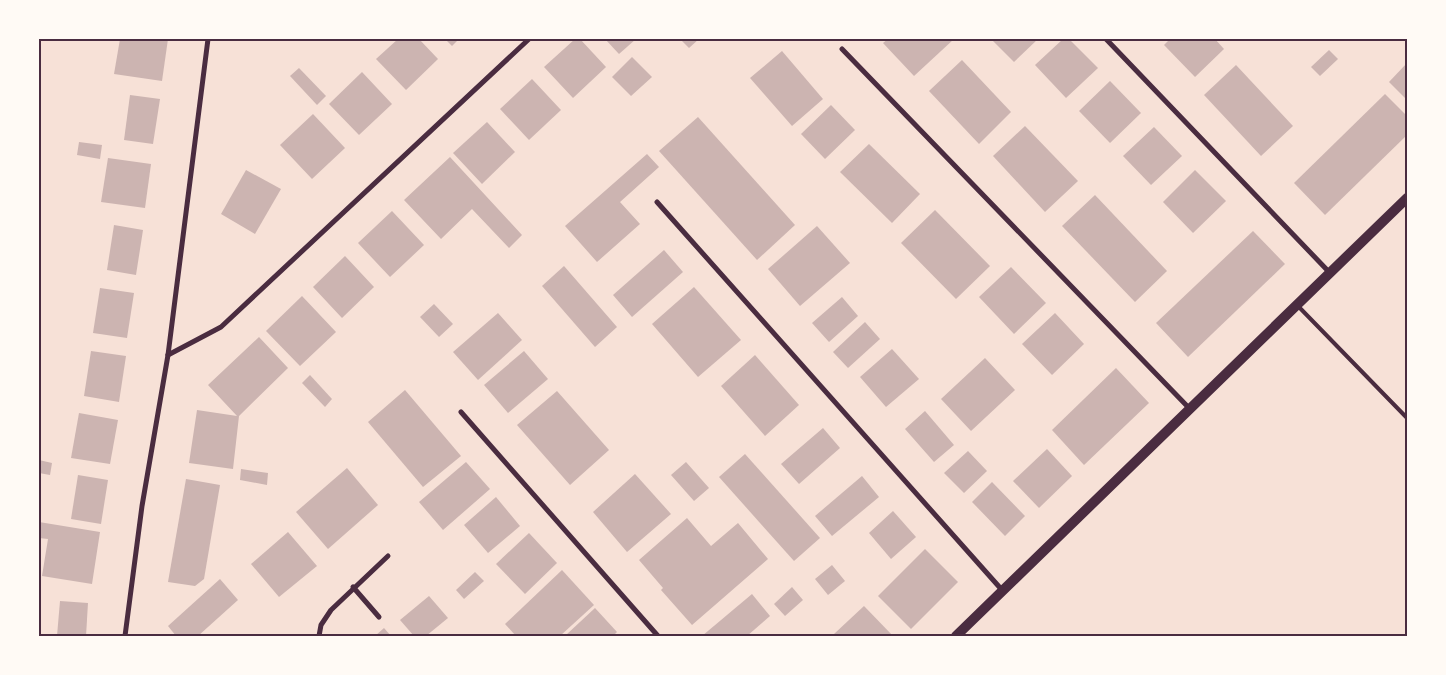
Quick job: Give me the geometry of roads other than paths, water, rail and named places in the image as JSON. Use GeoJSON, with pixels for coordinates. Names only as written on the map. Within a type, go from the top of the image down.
{"type":"FeatureCollection","features":[{"type":"Feature","properties":{"kind":"main road"},"geometry":{"type":"LineString","coordinates":[[956,636],[1407,198]]}},
{"type":"Feature","properties":{"kind":"street"},"geometry":{"type":"LineString","coordinates":[[126,636],[142,506],[168,355],[208,39]]}},
{"type":"Feature","properties":{"kind":"street"},"geometry":{"type":"LineString","coordinates":[[168,355],[221,327],[529,39]]}},
{"type":"Feature","properties":{"kind":"street"},"geometry":{"type":"LineString","coordinates":[[1106,39],[1330,273]]}},
{"type":"Feature","properties":{"kind":"street"},"geometry":{"type":"LineString","coordinates":[[842,49],[1189,408]]}},
{"type":"Feature","properties":{"kind":"street"},"geometry":{"type":"LineString","coordinates":[[657,202],[1003,591]]}},
{"type":"Feature","properties":{"kind":"street"},"geometry":{"type":"LineString","coordinates":[[461,412],[658,636]]}},
{"type":"Feature","properties":{"kind":"street"},"geometry":{"type":"LineString","coordinates":[[319,636],[321,625],[330,610],[388,556]]}},
{"type":"Feature","properties":{"kind":"street"},"geometry":{"type":"LineString","coordinates":[[353,587],[379,617]]}},
{"type":"Feature","properties":{"kind":"lane"},"geometry":{"type":"LineString","coordinates":[[1297,305],[1407,418]]}}]}
